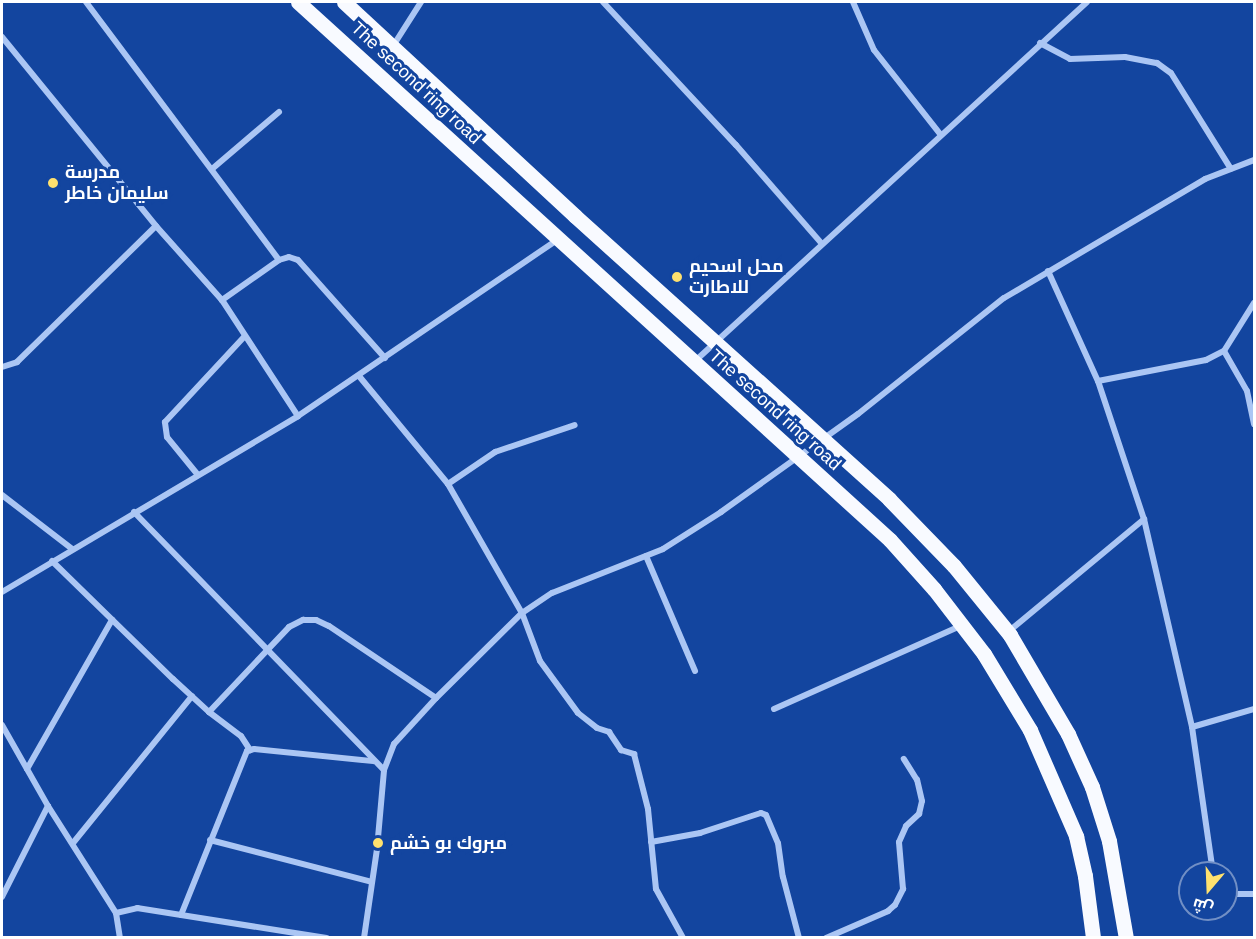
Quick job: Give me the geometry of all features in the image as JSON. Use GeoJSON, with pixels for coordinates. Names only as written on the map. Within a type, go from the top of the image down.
{"type":"FeatureCollection","features":[{"type":"Feature","properties":{"kind":"main road","name":"The second ring road"},"geometry":{"type":"LineString","coordinates":[[298,2],[890,540],[984,654],[1030,730],[1076,836],[1086,876],[1093,938]]}},
{"type":"Feature","properties":{"kind":"main road","name":"The second ring road"},"geometry":{"type":"LineString","coordinates":[[344,2],[575,216],[889,499],[954,566],[1008,632],[1068,734],[1092,787],[1109,841],[1126,938]]}},
{"type":"Feature","properties":{"kind":"street"},"geometry":{"type":"LineString","coordinates":[[86,2],[279,260]]}},
{"type":"Feature","properties":{"kind":"street"},"geometry":{"type":"LineString","coordinates":[[393,47],[421,2]]}},
{"type":"Feature","properties":{"kind":"street"},"geometry":{"type":"LineString","coordinates":[[603,2],[822,244]]}},
{"type":"Feature","properties":{"kind":"street"},"geometry":{"type":"LineString","coordinates":[[854,2],[874,50],[941,135]]}},
{"type":"Feature","properties":{"kind":"street"},"geometry":{"type":"LineString","coordinates":[[694,363],[715,341],[1087,2]]}},
{"type":"Feature","properties":{"kind":"street"},"geometry":{"type":"LineString","coordinates":[[2,37],[156,226],[222,300],[298,416]]}},
{"type":"Feature","properties":{"kind":"street"},"geometry":{"type":"LineString","coordinates":[[1040,43],[1070,59],[1125,57],[1157,63],[1171,74],[1231,169]]}},
{"type":"Feature","properties":{"kind":"street"},"geometry":{"type":"LineString","coordinates":[[212,169],[279,112]]}},
{"type":"Feature","properties":{"kind":"street"},"geometry":{"type":"LineString","coordinates":[[364,938],[384,770],[394,744],[436,698],[522,613],[552,593],[663,549],[721,512],[858,414],[996,304],[1205,179],[1254,160]]}},
{"type":"Feature","properties":{"kind":"street"},"geometry":{"type":"LineString","coordinates":[[2,367],[17,362],[156,226]]}},
{"type":"Feature","properties":{"kind":"street"},"geometry":{"type":"LineString","coordinates":[[2,592],[298,416],[559,239]]}},
{"type":"Feature","properties":{"kind":"street"},"geometry":{"type":"LineString","coordinates":[[222,300],[279,260],[288,257],[298,260],[385,358]]}},
{"type":"Feature","properties":{"kind":"street"},"geometry":{"type":"LineString","coordinates":[[1048,271],[1098,381],[1144,519],[1192,727],[1211,861]]}},
{"type":"Feature","properties":{"kind":"street"},"geometry":{"type":"LineString","coordinates":[[1098,381],[1206,360],[1224,351],[1254,303]]}},
{"type":"Feature","properties":{"kind":"street"},"geometry":{"type":"LineString","coordinates":[[198,475],[167,437],[165,422],[245,336]]}},
{"type":"Feature","properties":{"kind":"street"},"geometry":{"type":"LineString","coordinates":[[1224,351],[1247,391],[1254,424]]}},
{"type":"Feature","properties":{"kind":"street"},"geometry":{"type":"LineString","coordinates":[[359,376],[447,484],[522,613],[540,660],[578,713],[597,728],[609,732],[621,750],[634,754],[645,793],[656,889],[684,938]]}},
{"type":"Feature","properties":{"kind":"street"},"geometry":{"type":"LineString","coordinates":[[447,484],[495,452],[575,425]]}},
{"type":"Feature","properties":{"kind":"street"},"geometry":{"type":"LineString","coordinates":[[2,495],[72,549]]}},
{"type":"Feature","properties":{"kind":"street"},"geometry":{"type":"LineString","coordinates":[[134,512],[384,770]]}},
{"type":"Feature","properties":{"kind":"street"},"geometry":{"type":"LineString","coordinates":[[1008,632],[1144,519]]}},
{"type":"Feature","properties":{"kind":"street"},"geometry":{"type":"LineString","coordinates":[[646,556],[695,671]]}},
{"type":"Feature","properties":{"kind":"street"},"geometry":{"type":"LineString","coordinates":[[52,561],[209,712],[241,736],[250,750]]}},
{"type":"Feature","properties":{"kind":"street"},"geometry":{"type":"LineString","coordinates":[[27,769],[111,620]]}},
{"type":"Feature","properties":{"kind":"street"},"geometry":{"type":"LineString","coordinates":[[209,712],[266,649],[296,622],[316,620],[402,672],[436,698]]}},
{"type":"Feature","properties":{"kind":"street"},"geometry":{"type":"LineString","coordinates":[[774,709],[962,625]]}},
{"type":"Feature","properties":{"kind":"street"},"geometry":{"type":"LineString","coordinates":[[72,843],[192,696]]}},
{"type":"Feature","properties":{"kind":"street"},"geometry":{"type":"LineString","coordinates":[[1192,727],[1254,709]]}},
{"type":"Feature","properties":{"kind":"street"},"geometry":{"type":"LineString","coordinates":[[2,725],[48,806],[116,913],[120,938]]}},
{"type":"Feature","properties":{"kind":"street"},"geometry":{"type":"LineString","coordinates":[[181,915],[245,753],[250,750],[373,761]]}},
{"type":"Feature","properties":{"kind":"street"},"geometry":{"type":"LineString","coordinates":[[826,938],[888,911],[895,905],[903,889],[899,842],[906,826],[919,814],[922,801],[917,780],[904,759]]}},
{"type":"Feature","properties":{"kind":"street"},"geometry":{"type":"LineString","coordinates":[[2,897],[48,806]]}},
{"type":"Feature","properties":{"kind":"street"},"geometry":{"type":"LineString","coordinates":[[651,842],[700,833],[760,813],[766,815],[778,843],[783,878],[799,938]]}},
{"type":"Feature","properties":{"kind":"street"},"geometry":{"type":"LineString","coordinates":[[210,840],[372,882]]}},
{"type":"Feature","properties":{"kind":"street"},"geometry":{"type":"LineString","coordinates":[[1238,894],[1254,894]]}},
{"type":"Feature","properties":{"kind":"street"},"geometry":{"type":"LineString","coordinates":[[116,913],[137,908],[327,938]]}},
{"type":"Feature","properties":{"kind":"place","name":"مدرسة سليمان خاطر"},"geometry":{"type":"Point","coordinates":[53,183]}},
{"type":"Feature","properties":{"kind":"place","name":"محل اسحيم للاطارت"},"geometry":{"type":"Point","coordinates":[677,277]}},
{"type":"Feature","properties":{"kind":"place","name":"مبروك بو خشم"},"geometry":{"type":"Point","coordinates":[378,843]}}]}
